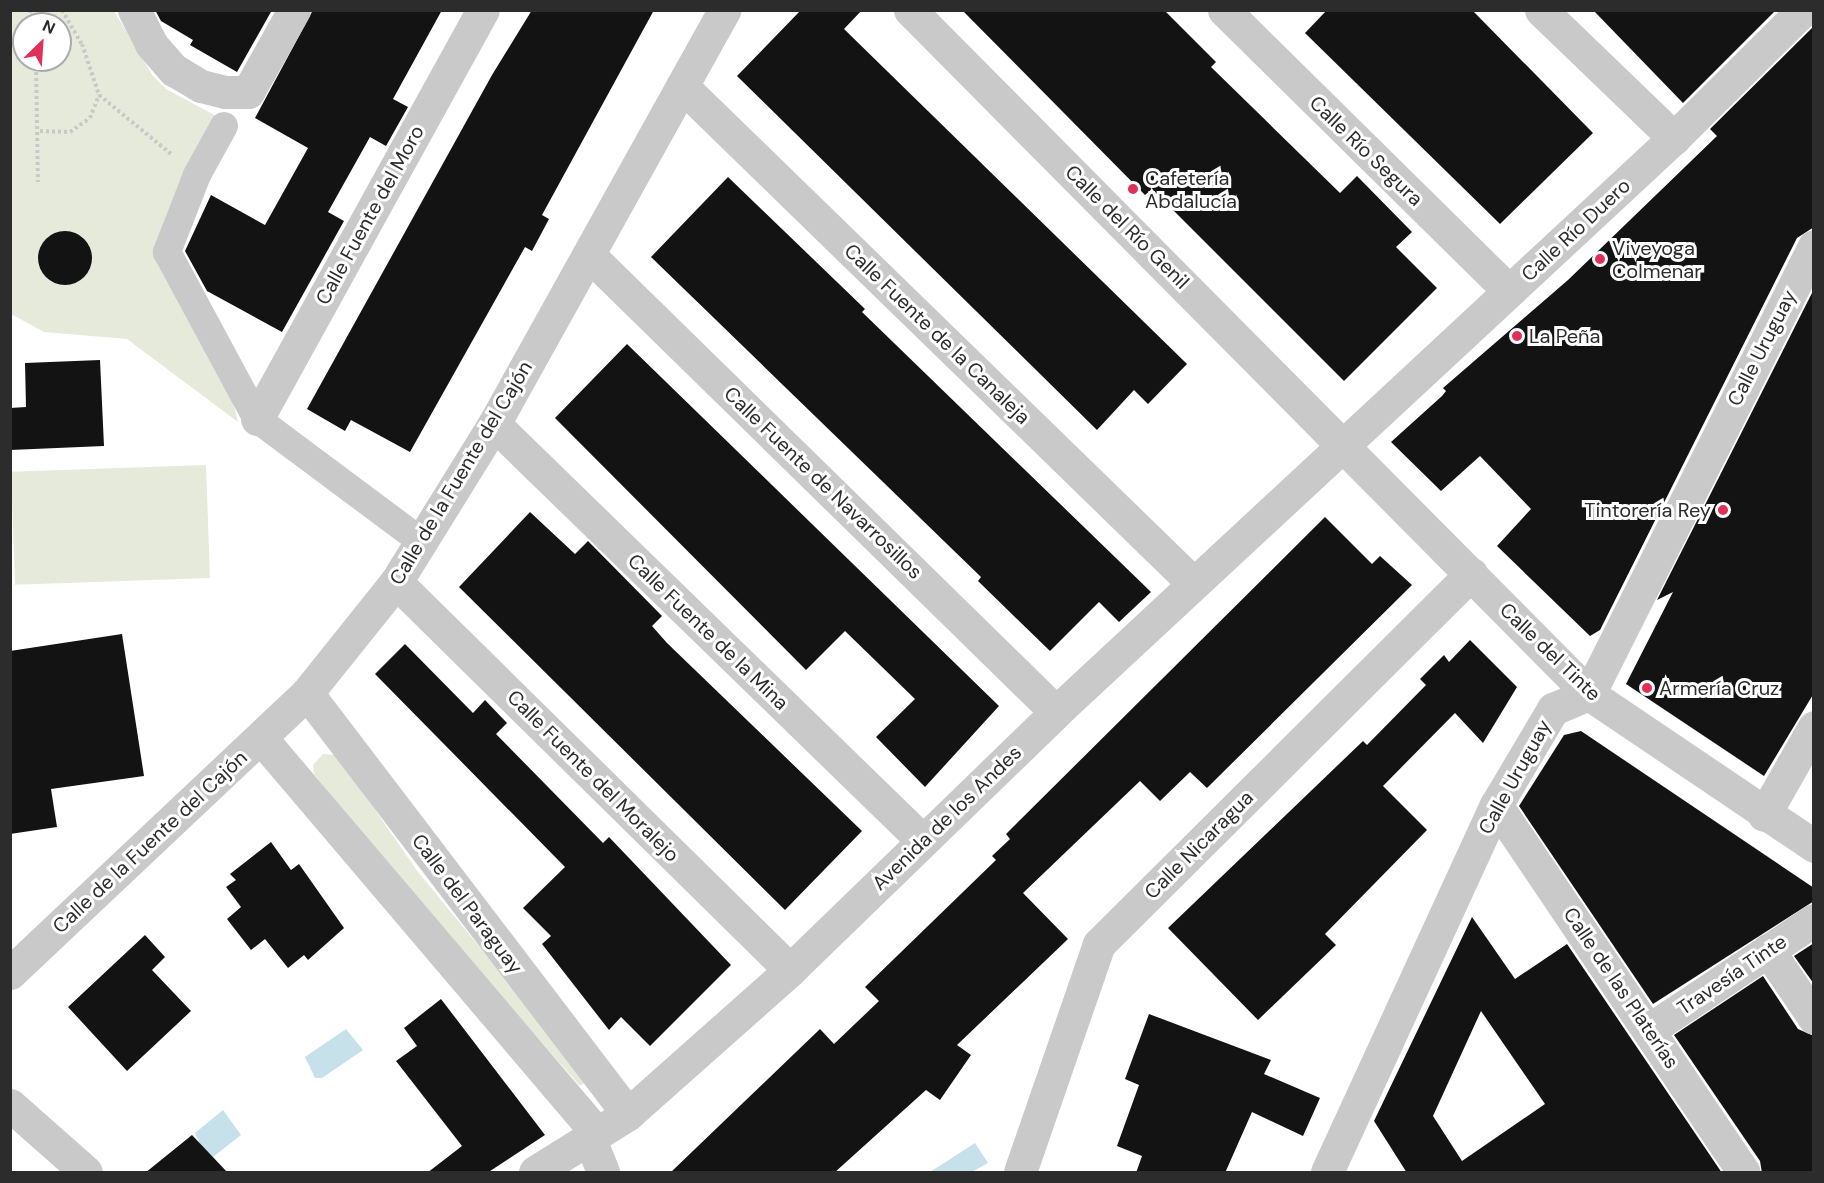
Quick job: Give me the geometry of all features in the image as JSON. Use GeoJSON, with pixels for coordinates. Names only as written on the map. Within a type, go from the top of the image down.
{"type":"FeatureCollection","features":[{"type":"Feature","properties":{"kind":"street"},"geometry":{"type":"LineString","coordinates":[[134,10],[151,44],[174,70],[201,86],[225,92],[248,92],[294,10]]}},
{"type":"Feature","properties":{"kind":"street","name":"Calle Fuente del Moro"},"geometry":{"type":"LineString","coordinates":[[257,419],[483,10]]}},
{"type":"Feature","properties":{"kind":"street","name":"Calle de la Fuente del Cajón"},"geometry":{"type":"LineString","coordinates":[[10,973],[307,693],[396,582],[494,424],[724,10]]}},
{"type":"Feature","properties":{"kind":"street","name":"Calle del Río Genil"},"geometry":{"type":"LineString","coordinates":[[910,10],[1344,444]]}},
{"type":"Feature","properties":{"kind":"street","name":"Calle Río Segura"},"geometry":{"type":"LineString","coordinates":[[1224,10],[1509,291]]}},
{"type":"Feature","properties":{"kind":"street"},"geometry":{"type":"LineString","coordinates":[[1541,10],[1674,138]]}},
{"type":"Feature","properties":{"kind":"street","name":"Calle Río Duero"},"geometry":{"type":"LineString","coordinates":[[1344,444],[1674,138],[1803,10]]}},
{"type":"Feature","properties":{"kind":"street","name":"Calle Fuente de la Canaleja"},"geometry":{"type":"LineString","coordinates":[[682,86],[1193,583]]}},
{"type":"Feature","properties":{"kind":"street"},"geometry":{"type":"LineString","coordinates":[[224,126],[197,175],[167,252],[257,419],[422,542]]}},
{"type":"Feature","properties":{"kind":"street","name":"Calle Uruguay"},"geometry":{"type":"LineString","coordinates":[[1327,1173],[1496,805],[1553,709],[1589,694],[1814,246]]}},
{"type":"Feature","properties":{"kind":"street","name":"Calle Fuente de Navarrosillos"},"geometry":{"type":"LineString","coordinates":[[589,255],[1056,712]]}},
{"type":"Feature","properties":{"kind":"street","name":"Calle Fuente de la Mina"},"geometry":{"type":"LineString","coordinates":[[494,424],[922,840]]}},
{"type":"Feature","properties":{"kind":"street","name":"Calle del Tinte"},"geometry":{"type":"LineString","coordinates":[[1344,444],[1589,694],[1764,815],[1814,846]]}},
{"type":"Feature","properties":{"kind":"street","name":"Avenida de los Andes"},"geometry":{"type":"LineString","coordinates":[[535,1173],[592,1134],[628,1114],[790,970],[1056,712],[1344,444]]}},
{"type":"Feature","properties":{"kind":"street","name":"Calle Nicaragua"},"geometry":{"type":"LineString","coordinates":[[1025,1171],[1099,944],[1471,574]]}},
{"type":"Feature","properties":{"kind":"street","name":"Calle Fuente del Moralejo"},"geometry":{"type":"LineString","coordinates":[[396,582],[790,970]]}},
{"type":"Feature","properties":{"kind":"street","name":"Calle del Paraguay"},"geometry":{"type":"LineString","coordinates":[[307,693],[628,1114]]}},
{"type":"Feature","properties":{"kind":"street"},"geometry":{"type":"LineString","coordinates":[[1764,815],[1814,727]]}},
{"type":"Feature","properties":{"kind":"street"},"geometry":{"type":"LineString","coordinates":[[261,738],[592,1134],[603,1173]]}},
{"type":"Feature","properties":{"kind":"street","name":"Calle de las Platerías"},"geometry":{"type":"LineString","coordinates":[[1496,805],[1650,1029],[1744,1173]]}},
{"type":"Feature","properties":{"kind":"street","name":"Travesía Tinte"},"geometry":{"type":"LineString","coordinates":[[1650,1029],[1814,920]]}},
{"type":"Feature","properties":{"kind":"street"},"geometry":{"type":"LineString","coordinates":[[1768,950],[1814,1018]]}},
{"type":"Feature","properties":{"kind":"street"},"geometry":{"type":"LineString","coordinates":[[10,1105],[86,1173]]}},
{"type":"Feature","properties":{"kind":"path"},"geometry":{"type":"LineString","coordinates":[[62,10],[82,44],[99,95],[197,175]]}},
{"type":"Feature","properties":{"kind":"path"},"geometry":{"type":"LineString","coordinates":[[37,72],[40,131],[38,182]]}},
{"type":"Feature","properties":{"kind":"path"},"geometry":{"type":"LineString","coordinates":[[40,131],[70,132],[90,118],[99,95]]}},
{"type":"Feature","properties":{"kind":"green space"},"geometry":{"type":"Polygon","coordinates":[[[10,11],[114,11],[153,76],[166,89],[216,116],[172,258],[228,382],[238,422],[127,339],[44,332],[11,314],[10,11]]]}},
{"type":"Feature","properties":{"kind":"green space"},"geometry":{"type":"Polygon","coordinates":[[[206,465],[210,578],[15,585],[11,472],[206,465]]]}},
{"type":"Feature","properties":{"kind":"green space"},"geometry":{"type":"Polygon","coordinates":[[[323,754],[337,755],[418,872],[589,1080],[580,1086],[406,888],[314,774],[313,765],[323,754]]]}},
{"type":"Feature","properties":{"kind":"water"},"geometry":{"type":"Polygon","coordinates":[[[346,1029],[363,1050],[322,1078],[315,1078],[305,1057],[346,1029]]]}},
{"type":"Feature","properties":{"kind":"water"},"geometry":{"type":"Polygon","coordinates":[[[223,1110],[241,1135],[213,1157],[205,1155],[195,1133],[223,1110]]]}},
{"type":"Feature","properties":{"kind":"water"},"geometry":{"type":"Polygon","coordinates":[[[975,1143],[988,1163],[972,1172],[930,1172],[975,1143]]]}},
{"type":"Feature","properties":{"kind":"building"},"geometry":{"type":"Polygon","coordinates":[[[155,10],[272,10],[237,72],[190,45],[193,40],[161,21],[155,10]]]}},
{"type":"Feature","properties":{"kind":"building"},"geometry":{"type":"Polygon","coordinates":[[[313,10],[442,10],[393,99],[408,107],[386,146],[370,137],[328,212],[344,221],[282,332],[207,291],[185,251],[211,195],[265,225],[308,148],[255,118],[313,10]]]}},
{"type":"Feature","properties":{"kind":"building"},"geometry":{"type":"Polygon","coordinates":[[[532,10],[654,10],[542,215],[549,219],[532,251],[525,247],[410,452],[351,420],[345,431],[307,409],[492,75],[532,10]]]}},
{"type":"Feature","properties":{"kind":"building"},"geometry":{"type":"Polygon","coordinates":[[[801,10],[862,10],[844,29],[1187,364],[1148,404],[1134,390],[1097,430],[737,76],[801,10]]]}},
{"type":"Feature","properties":{"kind":"building"},"geometry":{"type":"Polygon","coordinates":[[[962,10],[1164,10],[1216,62],[1211,67],[1340,193],[1357,176],[1412,232],[1396,247],[1437,288],[1344,381],[1152,189],[1145,195],[962,10]]]}},
{"type":"Feature","properties":{"kind":"building"},"geometry":{"type":"Polygon","coordinates":[[[1327,10],[1472,10],[1593,133],[1500,224],[1305,33],[1327,10]]]}},
{"type":"Feature","properties":{"kind":"building"},"geometry":{"type":"Polygon","coordinates":[[[1593,10],[1776,10],[1683,103],[1593,10]]]}},
{"type":"Feature","properties":{"kind":"building"},"geometry":{"type":"Polygon","coordinates":[[[1814,26],[1814,227],[1797,238],[1600,630],[1590,636],[1497,546],[1531,509],[1480,456],[1441,491],[1391,442],[1442,396],[1446,391],[1443,388],[1568,280],[1717,136],[1710,129],[1814,26]]]}},
{"type":"Feature","properties":{"kind":"building"},"geometry":{"type":"Polygon","coordinates":[[[728,177],[865,309],[862,312],[1151,592],[1119,622],[1099,602],[1050,651],[978,581],[981,577],[651,257],[728,177]]]}},
{"type":"Feature","properties":{"kind":"building"},"geometry":{"type":"Polygon","coordinates":[[[60,231],[70,231],[80,235],[88,243],[92,258],[88,273],[80,281],[70,285],[60,285],[50,281],[42,273],[38,263],[38,253],[42,243],[50,235],[60,231]]]}},
{"type":"Feature","properties":{"kind":"building"},"geometry":{"type":"Polygon","coordinates":[[[1814,289],[1814,693],[1764,776],[1626,684],[1673,592],[1657,600],[1814,289]]]}},
{"type":"Feature","properties":{"kind":"building"},"geometry":{"type":"Polygon","coordinates":[[[627,344],[999,706],[925,787],[876,737],[915,699],[845,631],[806,670],[555,418],[627,344]]]}},
{"type":"Feature","properties":{"kind":"building"},"geometry":{"type":"Polygon","coordinates":[[[100,360],[104,446],[10,450],[10,408],[26,407],[25,363],[100,360]]]}},
{"type":"Feature","properties":{"kind":"building"},"geometry":{"type":"Polygon","coordinates":[[[530,512],[575,554],[588,541],[662,616],[652,626],[667,643],[862,831],[785,910],[459,587],[530,512]]]}},
{"type":"Feature","properties":{"kind":"building"},"geometry":{"type":"Polygon","coordinates":[[[1325,517],[1372,564],[1380,556],[1412,585],[1207,788],[1190,772],[1160,801],[1140,781],[1023,893],[1068,939],[957,1045],[971,1055],[940,1100],[926,1090],[834,1173],[670,1173],[820,1029],[834,1044],[879,1001],[865,987],[996,860],[992,856],[1010,839],[1006,834],[1325,517]]]}},
{"type":"Feature","properties":{"kind":"building"},"geometry":{"type":"Polygon","coordinates":[[[122,634],[144,776],[51,789],[57,827],[10,834],[10,651],[122,634]]]}},
{"type":"Feature","properties":{"kind":"building"},"geometry":{"type":"Polygon","coordinates":[[[1470,640],[1517,687],[1483,743],[1455,713],[1383,786],[1427,830],[1325,934],[1336,945],[1258,1020],[1168,928],[1363,741],[1367,745],[1426,685],[1420,679],[1444,655],[1449,662],[1470,640]]]}},
{"type":"Feature","properties":{"kind":"building"},"geometry":{"type":"Polygon","coordinates":[[[405,644],[473,713],[485,700],[507,723],[496,734],[603,843],[609,837],[731,965],[650,1046],[621,1017],[609,1030],[542,944],[551,936],[523,908],[565,867],[375,674],[405,644]]]}},
{"type":"Feature","properties":{"kind":"building"},"geometry":{"type":"Polygon","coordinates":[[[1581,731],[1814,888],[1814,901],[1653,1004],[1519,806],[1564,735],[1581,731]]]}},
{"type":"Feature","properties":{"kind":"building"},"geometry":{"type":"Polygon","coordinates":[[[271,842],[291,870],[299,864],[344,928],[308,960],[304,955],[288,968],[265,939],[251,950],[227,919],[241,907],[226,887],[236,880],[230,874],[271,842]]]}},
{"type":"Feature","properties":{"kind":"building"},"geometry":{"type":"Polygon","coordinates":[[[1472,917],[1515,979],[1567,944],[1722,1173],[1407,1173],[1374,1121],[1472,917]],[[1481,1011],[1433,1116],[1462,1161],[1545,1104],[1481,1011]]]}},
{"type":"Feature","properties":{"kind":"building"},"geometry":{"type":"Polygon","coordinates":[[[145,935],[165,957],[152,970],[191,1011],[127,1071],[68,1007],[145,935]]]}},
{"type":"Feature","properties":{"kind":"building"},"geometry":{"type":"Polygon","coordinates":[[[1814,943],[1814,984],[1794,956],[1814,943]]]}},
{"type":"Feature","properties":{"kind":"building"},"geometry":{"type":"Polygon","coordinates":[[[1763,976],[1798,1029],[1814,1036],[1814,1173],[1762,1173],[1760,1161],[1674,1035],[1763,976]]]}},
{"type":"Feature","properties":{"kind":"building"},"geometry":{"type":"Polygon","coordinates":[[[441,999],[545,1135],[487,1173],[427,1173],[462,1146],[396,1061],[417,1046],[404,1028],[441,999]]]}},
{"type":"Feature","properties":{"kind":"building"},"geometry":{"type":"Polygon","coordinates":[[[1149,1014],[1271,1060],[1264,1074],[1320,1098],[1303,1136],[1252,1112],[1225,1173],[1136,1173],[1142,1156],[1117,1146],[1139,1085],[1125,1079],[1149,1014]]]}},
{"type":"Feature","properties":{"kind":"building"},"geometry":{"type":"Polygon","coordinates":[[[192,1135],[228,1173],[145,1173],[192,1135]]]}},
{"type":"Feature","properties":{"kind":"place","name":"Cafetería Abdalucía"},"geometry":{"type":"Point","coordinates":[1133,189]}},
{"type":"Feature","properties":{"kind":"place","name":"Viveyoga Colmenar"},"geometry":{"type":"Point","coordinates":[1600,259]}},
{"type":"Feature","properties":{"kind":"place","name":"La Peña"},"geometry":{"type":"Point","coordinates":[1517,336]}},
{"type":"Feature","properties":{"kind":"place","name":"Tintorería Rey"},"geometry":{"type":"Point","coordinates":[1723,510]}},
{"type":"Feature","properties":{"kind":"place","name":"Armería Cruz"},"geometry":{"type":"Point","coordinates":[1647,688]}}]}
